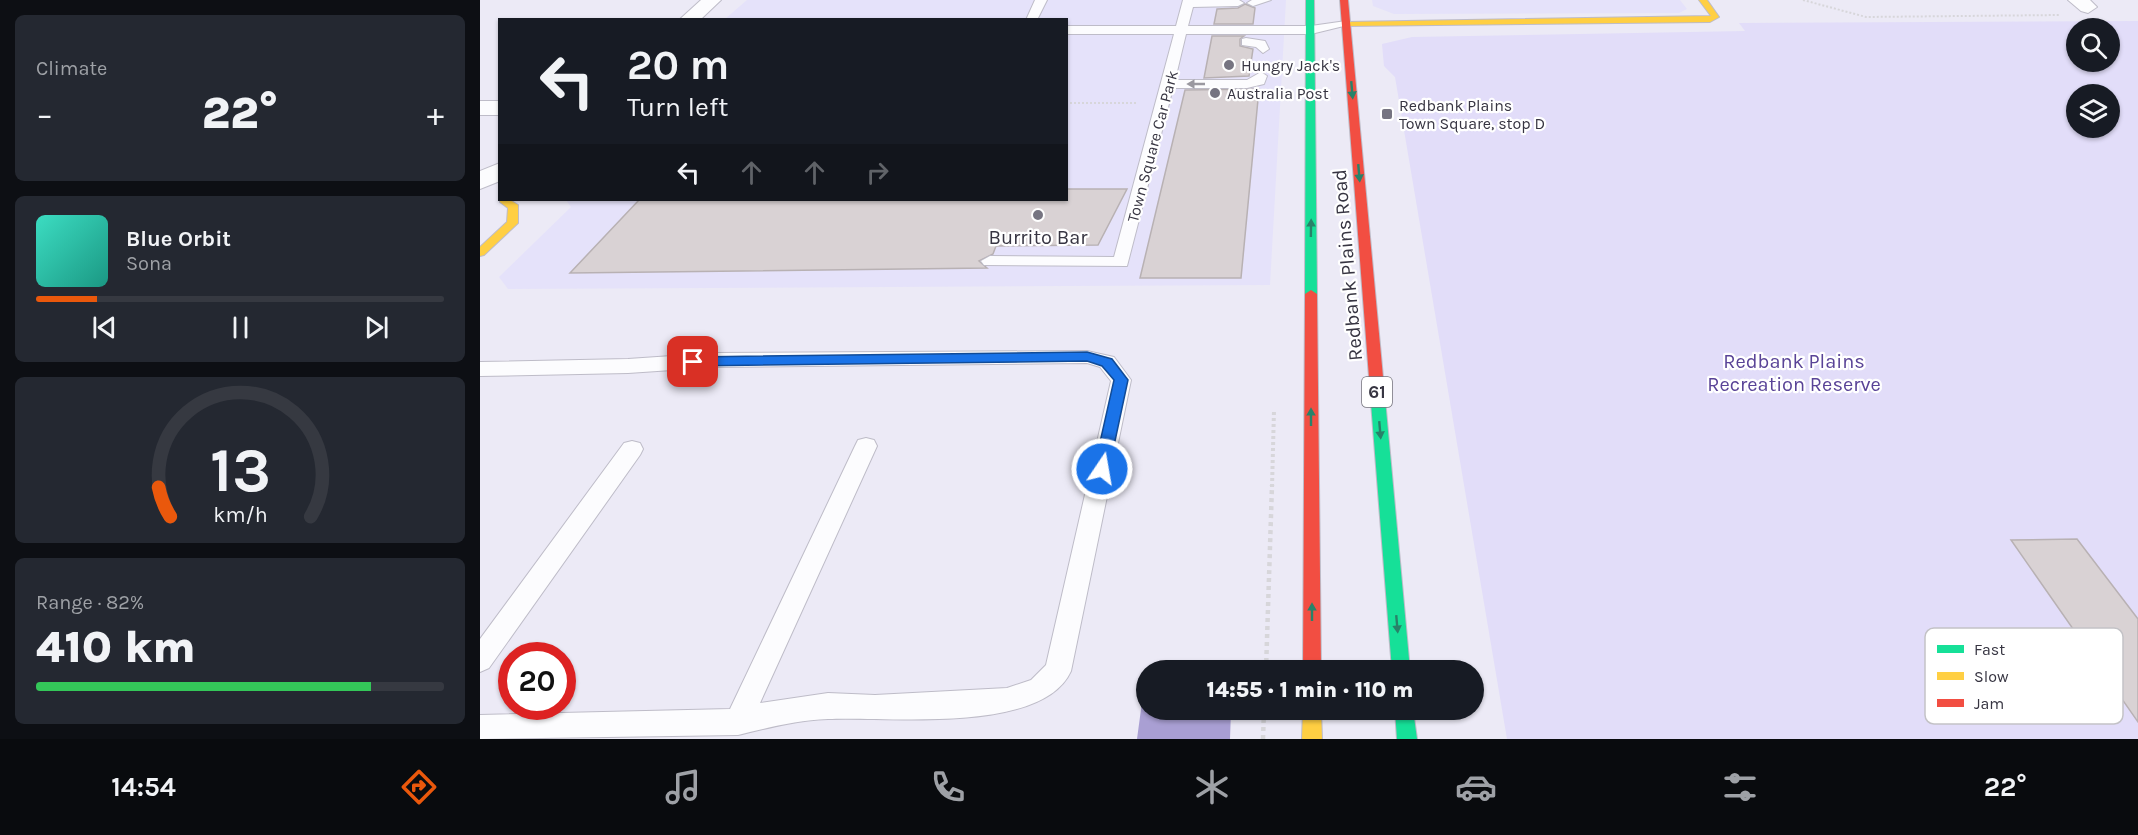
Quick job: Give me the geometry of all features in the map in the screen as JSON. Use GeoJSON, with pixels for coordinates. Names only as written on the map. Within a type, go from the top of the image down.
{"type":"FeatureCollection","features":[{"type":"Feature","properties":{"kind":"main road","name":"Redbank Plains Road"},"geometry":{"type":"LineString","coordinates":[[1310,0],[1312,660]]}},
{"type":"Feature","properties":{"kind":"main road","name":"Redbank Plains Road"},"geometry":{"type":"LineString","coordinates":[[1344,0],[1400,660]]}},
{"type":"Feature","properties":{"kind":"main road"},"geometry":{"type":"LineString","coordinates":[[1346,24],[1710,20],[1715,17],[1703,0]]}},
{"type":"Feature","properties":{"kind":"main road"},"geometry":{"type":"LineString","coordinates":[[480,253],[512,223],[514,207],[505,201]]}},
{"type":"Feature","properties":{"kind":"main road"},"geometry":{"type":"LineString","coordinates":[[1312,720],[1312,739]]}},
{"type":"Feature","properties":{"kind":"main road"},"geometry":{"type":"LineString","coordinates":[[1405,720],[1407,739]]}},
{"type":"Feature","properties":{"kind":"street"},"geometry":{"type":"LineString","coordinates":[[690,18],[712,0]]}},
{"type":"Feature","properties":{"kind":"street"},"geometry":{"type":"LineString","coordinates":[[480,108],[498,108]]}},
{"type":"Feature","properties":{"kind":"street"},"geometry":{"type":"LineString","coordinates":[[480,181],[498,171]]}},
{"type":"Feature","properties":{"kind":"street"},"geometry":{"type":"LineString","coordinates":[[480,187],[498,195]]}},
{"type":"Feature","properties":{"kind":"lane"},"geometry":{"type":"LineString","coordinates":[[1032,18],[1041,0]]}},
{"type":"Feature","properties":{"kind":"lane"},"geometry":{"type":"LineString","coordinates":[[1253,3],[1265,0]]}},
{"type":"Feature","properties":{"kind":"lane"},"geometry":{"type":"LineString","coordinates":[[1188,2],[1238,3]]}},
{"type":"Feature","properties":{"kind":"lane","name":"Town Square Car Park"},"geometry":{"type":"LineString","coordinates":[[990,261],[1121,262],[1188,2]]}},
{"type":"Feature","properties":{"kind":"lane"},"geometry":{"type":"LineString","coordinates":[[1068,20],[1182,31],[1226,42]]}},
{"type":"Feature","properties":{"kind":"lane"},"geometry":{"type":"LineString","coordinates":[[1068,30],[1182,31],[1346,24]]}},
{"type":"Feature","properties":{"kind":"lane"},"geometry":{"type":"LineString","coordinates":[[1246,42],[1261,44],[1263,49]]}},
{"type":"Feature","properties":{"kind":"lane"},"geometry":{"type":"LineString","coordinates":[[1167,84],[1247,84],[1259,81],[1261,76]]}},
{"type":"Feature","properties":{"kind":"lane"},"geometry":{"type":"LineString","coordinates":[[480,369],[628,366],[716,360],[1087,357],[1107,362],[1121,380],[1058,671],[1040,689],[1007,701],[875,708],[828,706],[778,712],[738,722],[480,728]]}},
{"type":"Feature","properties":{"kind":"lane"},"geometry":{"type":"LineString","coordinates":[[738,722],[866,446]]}},
{"type":"Feature","properties":{"kind":"lane"},"geometry":{"type":"LineString","coordinates":[[480,660],[632,449]]}},
{"type":"Feature","properties":{"kind":"path"},"geometry":{"type":"LineString","coordinates":[[1803,0],[1866,17],[2083,15],[2082,4]]}},
{"type":"Feature","properties":{"kind":"path"},"geometry":{"type":"LineString","coordinates":[[1068,103],[1162,103]]}},
{"type":"Feature","properties":{"kind":"path"},"geometry":{"type":"LineString","coordinates":[[1266,660],[1275,407]]}},
{"type":"Feature","properties":{"kind":"path"},"geometry":{"type":"LineString","coordinates":[[1263,739],[1264,720]]}},
{"type":"Feature","properties":{"kind":"shaded area"},"geometry":{"type":"Polygon","coordinates":[[[747,0],[1286,0],[1270,285],[508,289],[499,277],[571,207],[567,201],[1068,201],[1068,18],[726,18],[747,0]]]}},
{"type":"Feature","properties":{"kind":"shaded area"},"geometry":{"type":"Polygon","coordinates":[[[1372,0],[1680,0],[1687,9],[1679,13],[1394,14],[1373,6],[1372,0]]]}},
{"type":"Feature","properties":{"kind":"shaded area"},"geometry":{"type":"Polygon","coordinates":[[[1140,720],[1231,720],[1230,739],[1137,739],[1140,720]]]}},
{"type":"Feature","properties":{"kind":"green space","name":"Redbank Plains Recreation Reserve"},"geometry":{"type":"Polygon","coordinates":[[[2066,21],[2066,72],[2120,72],[2120,21],[2138,21],[2138,739],[1507,739],[1395,77],[1384,66],[1382,44],[1412,37],[1745,31],[1739,23],[2066,21]]]}},
{"type":"Feature","properties":{"kind":"building"},"geometry":{"type":"Polygon","coordinates":[[[1245,4],[1255,8],[1253,24],[1214,24],[1217,9],[1238,8],[1245,4]]]}},
{"type":"Feature","properties":{"kind":"building","name":"Hungry Jack's"},"geometry":{"type":"Polygon","coordinates":[[[1212,36],[1244,36],[1240,39],[1240,46],[1253,49],[1249,76],[1204,78],[1212,36]]]}},
{"type":"Feature","properties":{"kind":"building"},"geometry":{"type":"Polygon","coordinates":[[[1259,89],[1241,278],[1140,278],[1185,90],[1259,89]]]}},
{"type":"Feature","properties":{"kind":"building"},"geometry":{"type":"Polygon","coordinates":[[[1068,189],[1127,189],[1098,245],[996,246],[993,254],[979,261],[987,268],[570,273],[638,201],[1068,201],[1068,189]]]}},
{"type":"Feature","properties":{"kind":"building"},"geometry":{"type":"Polygon","coordinates":[[[2077,539],[2138,619],[2138,722],[2123,701],[2123,628],[2072,628],[2011,540],[2077,539]]]}},
{"type":"Feature","properties":{"kind":"traffic: fast"},"geometry":{"type":"LineString","coordinates":[[1310,0],[1311,294]]}},
{"type":"Feature","properties":{"kind":"traffic: fast"},"geometry":{"type":"LineString","coordinates":[[1376,377],[1400,660]]}},
{"type":"Feature","properties":{"kind":"traffic: fast"},"geometry":{"type":"LineString","coordinates":[[1405,720],[1407,739]]}},
{"type":"Feature","properties":{"kind":"traffic: slow"},"geometry":{"type":"LineString","coordinates":[[1346,24],[1710,20],[1715,17],[1703,0]]}},
{"type":"Feature","properties":{"kind":"traffic: slow"},"geometry":{"type":"LineString","coordinates":[[480,253],[512,223],[514,207],[505,201]]}},
{"type":"Feature","properties":{"kind":"traffic: slow"},"geometry":{"type":"LineString","coordinates":[[1312,720],[1312,739]]}},
{"type":"Feature","properties":{"kind":"traffic: jam"},"geometry":{"type":"LineString","coordinates":[[1344,0],[1376,377]]}},
{"type":"Feature","properties":{"kind":"traffic: jam"},"geometry":{"type":"LineString","coordinates":[[1311,294],[1312,660]]}},
{"type":"Feature","properties":{"kind":"place","name":"Hungry Jack's"},"geometry":{"type":"Point","coordinates":[1229,65]}},
{"type":"Feature","properties":{"kind":"place","name":"Australia Post"},"geometry":{"type":"Point","coordinates":[1215,93]}},
{"type":"Feature","properties":{"kind":"place","name":"Redbank Plains Town Square, stop D"},"geometry":{"type":"Point","coordinates":[1387,114]}},
{"type":"Feature","properties":{"kind":"place","name":"Burrito Bar"},"geometry":{"type":"Point","coordinates":[1038,215]}},
{"type":"Feature","properties":{"kind":"route"},"geometry":{"type":"LineString","coordinates":[[693,362],[1087,357],[1107,362],[1121,380],[1102,469]]}}]}
